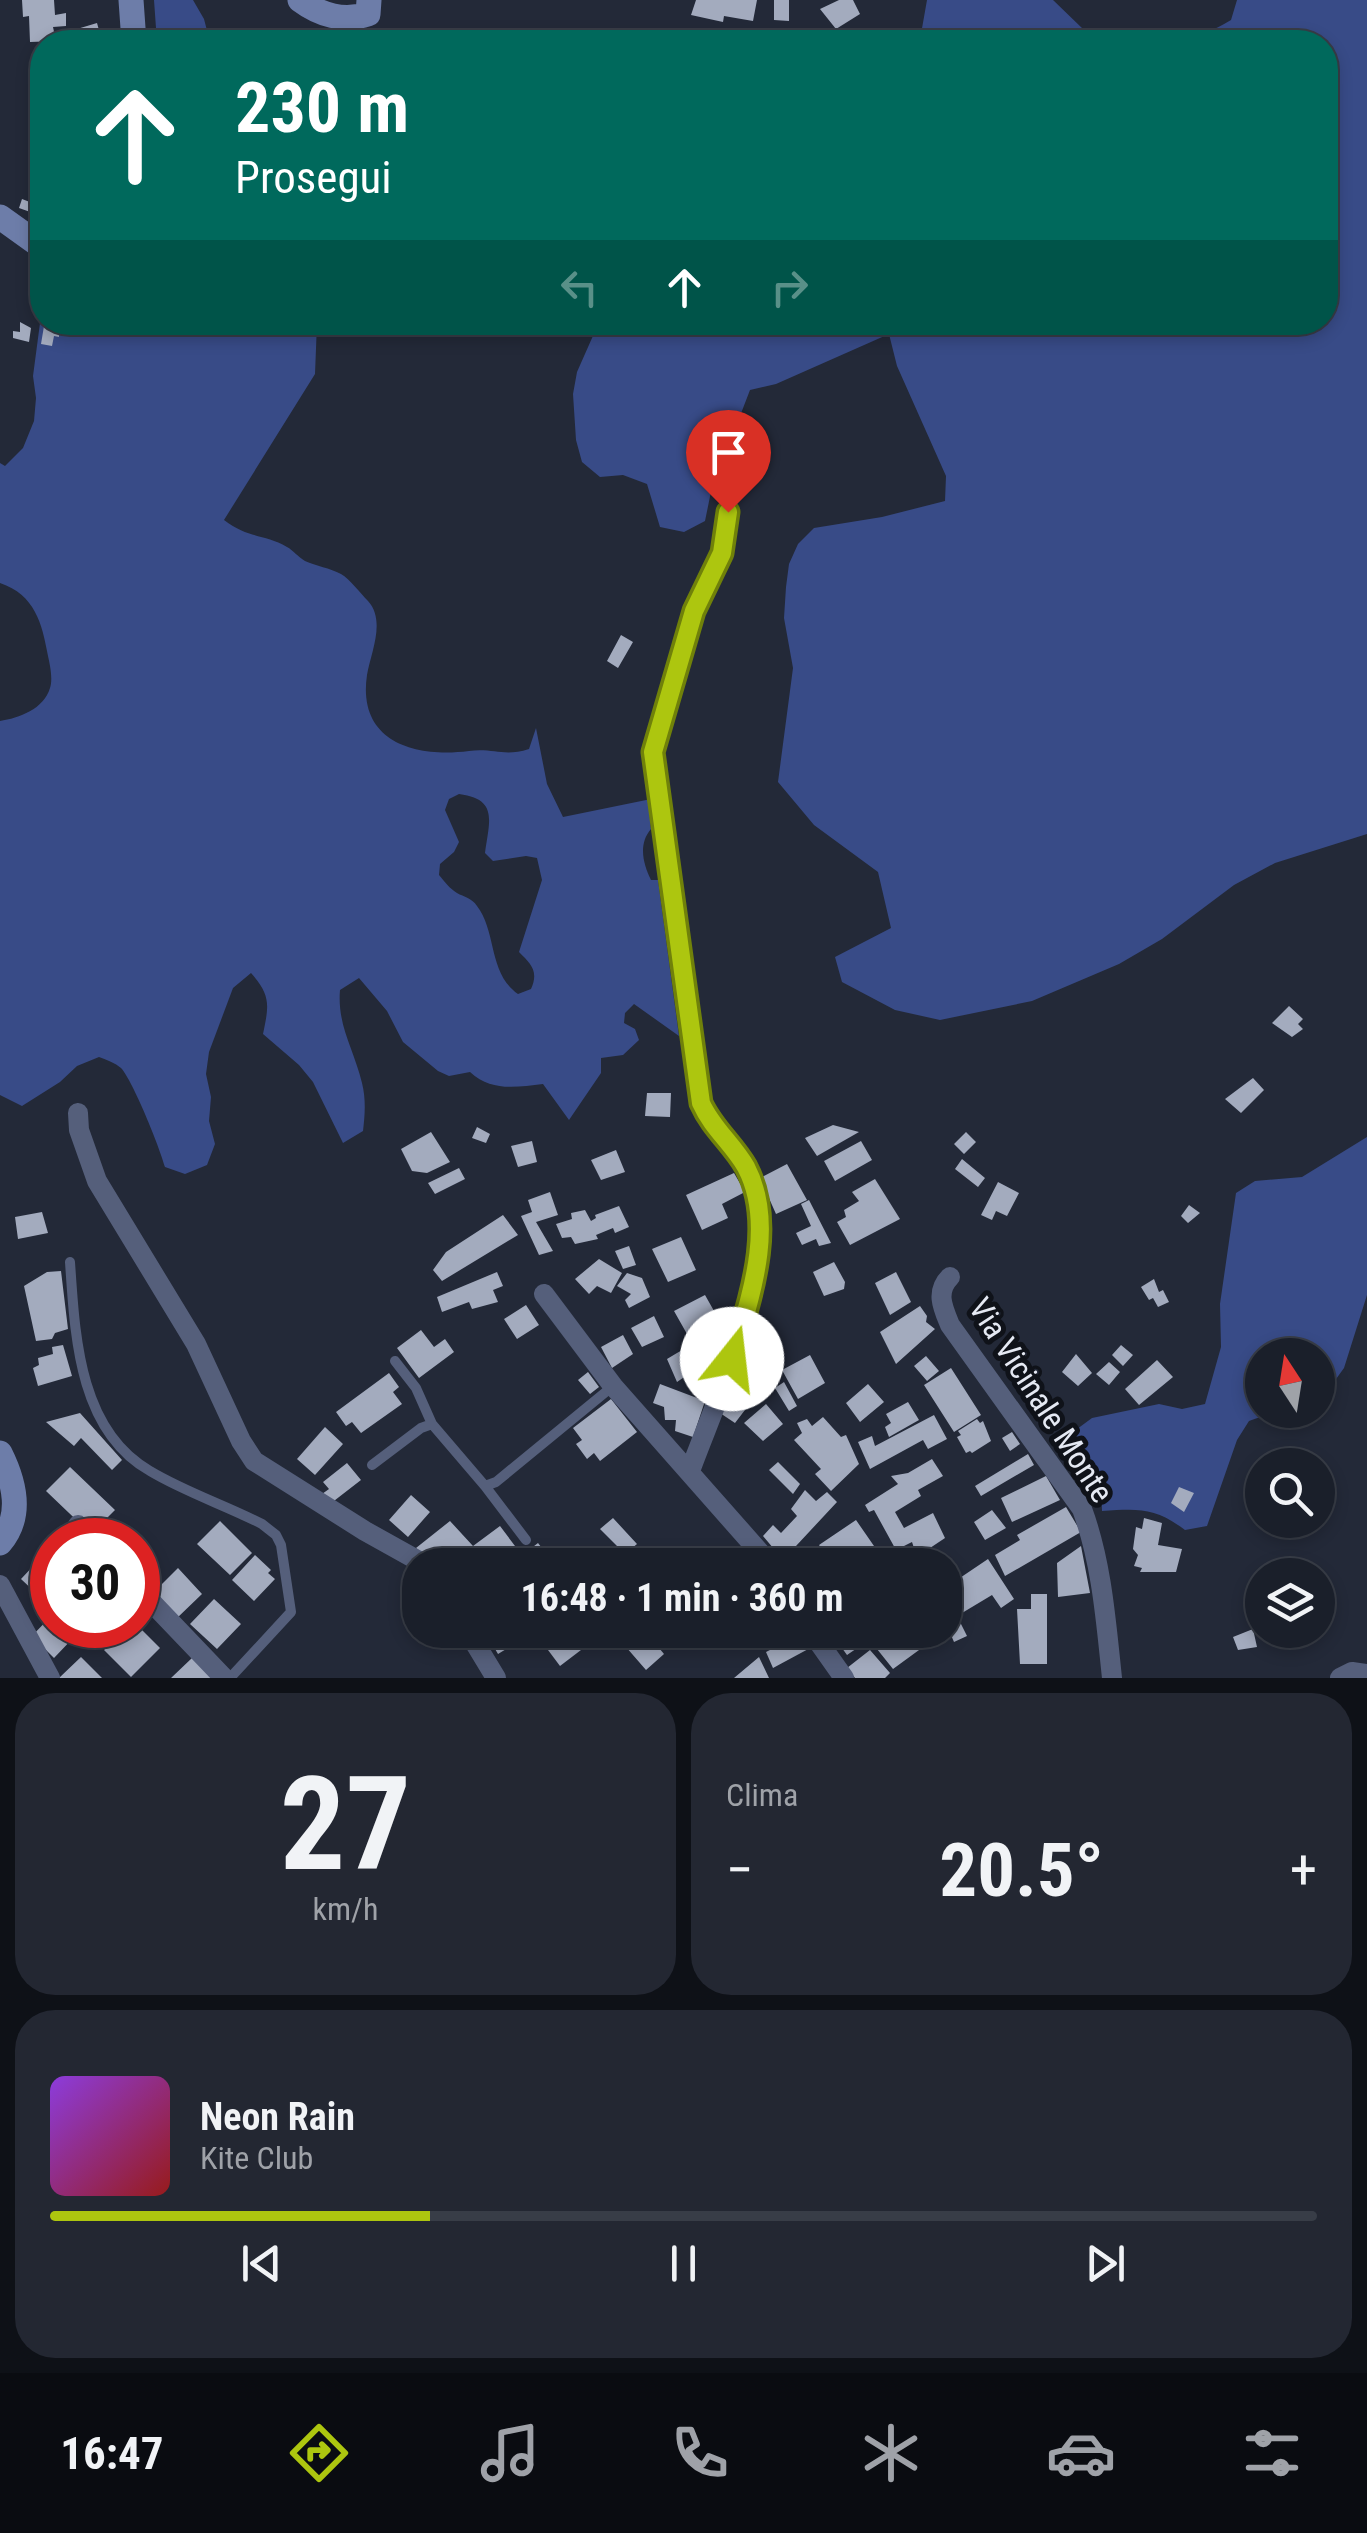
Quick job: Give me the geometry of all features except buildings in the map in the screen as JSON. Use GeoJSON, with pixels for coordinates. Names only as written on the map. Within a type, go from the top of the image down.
{"type":"FeatureCollection","features":[{"type":"Feature","properties":{"kind":"street"},"geometry":{"type":"LineString","coordinates":[[131,0],[133,30]]}},
{"type":"Feature","properties":{"kind":"street"},"geometry":{"type":"LineString","coordinates":[[300,0],[310,8],[349,20],[368,14],[369,0]]}},
{"type":"Feature","properties":{"kind":"street"},"geometry":{"type":"LineString","coordinates":[[0,217],[30,238]]}},
{"type":"Feature","properties":{"kind":"street"},"geometry":{"type":"LineString","coordinates":[[662,811],[701,1103],[746,1168],[758,1205],[754,1282],[732,1359],[690,1471]]}},
{"type":"Feature","properties":{"kind":"street"},"geometry":{"type":"LineString","coordinates":[[78,1113],[79,1130],[97,1181],[196,1344],[254,1461],[402,1551]]}},
{"type":"Feature","properties":{"kind":"street","name":"Via Vicinale Monte"},"geometry":{"type":"LineString","coordinates":[[950,1277],[940,1295],[950,1325],[1082,1509],[1092,1539],[1112,1678]]}},
{"type":"Feature","properties":{"kind":"street"},"geometry":{"type":"LineString","coordinates":[[544,1294],[613,1386],[757,1548]]}},
{"type":"Feature","properties":{"kind":"street"},"geometry":{"type":"LineString","coordinates":[[0,1453],[12,1479],[16,1510],[10,1532],[0,1543]]}},
{"type":"Feature","properties":{"kind":"street"},"geometry":{"type":"LineString","coordinates":[[0,1585],[50,1678]]}},
{"type":"Feature","properties":{"kind":"street"},"geometry":{"type":"LineString","coordinates":[[160,1610],[226,1678]]}},
{"type":"Feature","properties":{"kind":"street"},"geometry":{"type":"LineString","coordinates":[[478,1648],[496,1678]]}},
{"type":"Feature","properties":{"kind":"street"},"geometry":{"type":"LineString","coordinates":[[823,1648],[844,1678]]}},
{"type":"Feature","properties":{"kind":"street"},"geometry":{"type":"LineString","coordinates":[[1340,1678],[1352,1672],[1367,1674]]}},
{"type":"Feature","properties":{"kind":"lane"},"geometry":{"type":"LineString","coordinates":[[662,811],[653,752],[694,611],[722,553],[728,512]]}},
{"type":"Feature","properties":{"kind":"lane"},"geometry":{"type":"LineString","coordinates":[[70,1262],[75,1334],[84,1376],[101,1421],[121,1448],[147,1470],[262,1524],[281,1545],[291,1612],[226,1678]]}},
{"type":"Feature","properties":{"kind":"lane"},"geometry":{"type":"LineString","coordinates":[[395,1361],[416,1388],[432,1424],[526,1540]]}},
{"type":"Feature","properties":{"kind":"lane"},"geometry":{"type":"LineString","coordinates":[[484,1486],[496,1482],[613,1386]]}},
{"type":"Feature","properties":{"kind":"lane"},"geometry":{"type":"LineString","coordinates":[[372,1465],[432,1424]]}},
{"type":"Feature","properties":{"kind":"shaded area"},"geometry":{"type":"Polygon","coordinates":[[[154,0],[193,0],[207,30],[156,30],[154,0]]]}},
{"type":"Feature","properties":{"kind":"shaded area"},"geometry":{"type":"Polygon","coordinates":[[[927,0],[1053,0],[1085,30],[922,30],[927,0]]]}},
{"type":"Feature","properties":{"kind":"shaded area"},"geometry":{"type":"Polygon","coordinates":[[[1237,0],[1367,0],[1367,834],[1275,863],[1234,885],[1162,939],[1119,964],[1032,1001],[940,1020],[895,1010],[842,982],[835,957],[891,928],[878,872],[814,825],[778,782],[793,668],[784,618],[786,587],[789,564],[798,544],[814,528],[945,501],[946,476],[897,366],[889,335],[1338,335],[1338,30],[1210,30],[1231,20],[1237,0]]]}},
{"type":"Feature","properties":{"kind":"shaded area"},"geometry":{"type":"Polygon","coordinates":[[[38,335],[317,335],[315,374],[224,520],[289,548],[305,561],[341,574],[368,601],[377,627],[366,698],[371,716],[394,741],[429,752],[513,752],[529,749],[536,728],[547,784],[563,817],[656,798],[657,806],[649,809],[651,829],[644,841],[643,854],[651,880],[658,880],[679,1036],[634,1004],[625,1013],[624,1023],[635,1029],[639,1040],[623,1055],[601,1058],[601,1073],[569,1120],[543,1084],[505,1087],[487,1083],[470,1072],[449,1076],[438,1071],[403,1042],[387,1011],[359,978],[340,990],[340,1003],[363,1089],[364,1125],[363,1131],[343,1143],[313,1082],[263,1034],[267,1001],[251,973],[233,988],[209,1052],[209,1121],[215,1144],[207,1165],[185,1174],[165,1167],[126,1075],[119,1066],[99,1057],[77,1066],[22,1106],[0,1095],[0,721],[37,707],[47,695],[51,680],[46,644],[35,612],[21,595],[0,583],[0,463],[5,466],[23,448],[34,421],[33,376],[38,335]],[[459,794],[449,799],[445,810],[459,842],[440,864],[439,875],[477,906],[502,975],[518,994],[531,989],[534,977],[530,964],[519,952],[542,880],[537,858],[493,861],[485,853],[488,814],[480,801],[459,794]]]}},
{"type":"Feature","properties":{"kind":"shaded area"},"geometry":{"type":"Polygon","coordinates":[[[593,335],[887,335],[776,384],[750,390],[740,416],[738,438],[714,477],[705,521],[684,532],[660,527],[647,484],[623,475],[600,477],[582,462],[576,440],[573,394],[577,372],[593,335]]]}},
{"type":"Feature","properties":{"kind":"shaded area"},"geometry":{"type":"Polygon","coordinates":[[[1367,1137],[1367,1295],[1344,1368],[1335,1380],[1335,1338],[1245,1338],[1245,1427],[1207,1526],[1185,1530],[1146,1511],[1102,1511],[1101,1488],[1072,1456],[1073,1432],[1092,1418],[1159,1404],[1182,1409],[1205,1404],[1221,1347],[1220,1304],[1236,1193],[1255,1181],[1302,1177],[1367,1137]]]}},
{"type":"Feature","properties":{"kind":"route"},"geometry":{"type":"LineString","coordinates":[[728,512],[722,553],[694,611],[653,761],[701,1103],[746,1168],[758,1205],[754,1282],[732,1359]]}}]}
